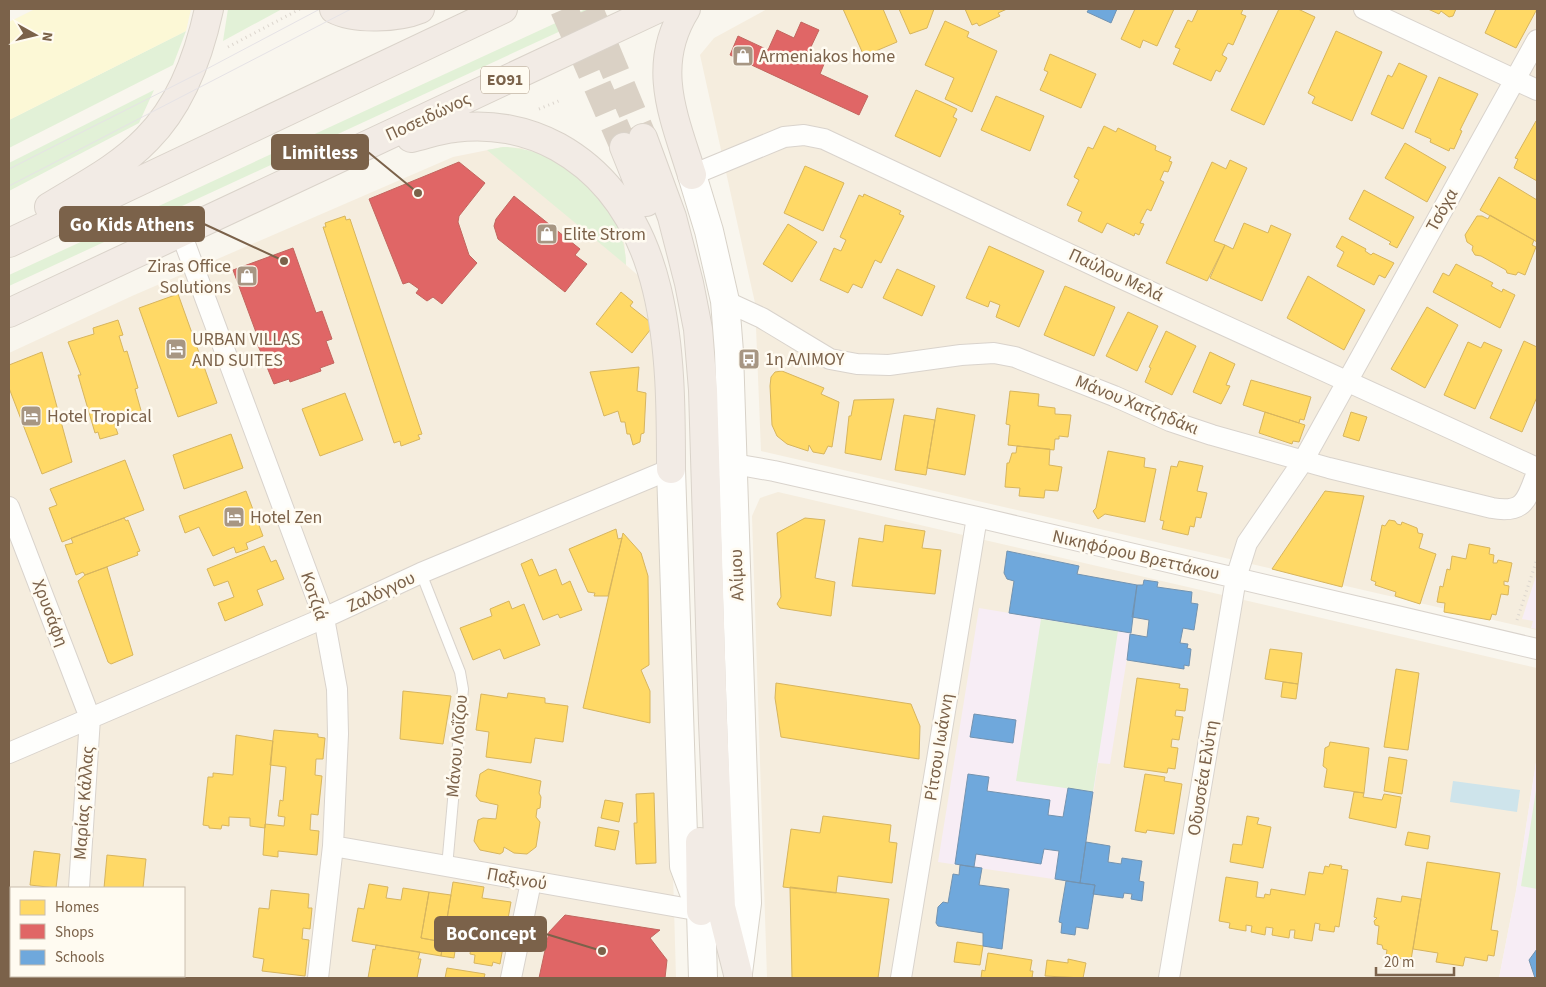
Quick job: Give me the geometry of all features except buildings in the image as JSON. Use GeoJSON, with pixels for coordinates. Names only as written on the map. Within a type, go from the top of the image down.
{"type":"FeatureCollection","features":[{"type":"Feature","properties":{"kind":"highway"},"geometry":{"type":"LineString","coordinates":[[9,232],[100,176],[147,139],[166,115],[201,47],[209,9]]}},
{"type":"Feature","properties":{"kind":"highway"},"geometry":{"type":"LineString","coordinates":[[334,9],[342,13],[383,16],[420,9]]}},
{"type":"Feature","properties":{"kind":"highway"},"geometry":{"type":"LineString","coordinates":[[9,243],[503,9]]}},
{"type":"Feature","properties":{"kind":"highway","name":"Ποσειδώνος"},"geometry":{"type":"LineString","coordinates":[[9,313],[657,9]]}},
{"type":"Feature","properties":{"kind":"highway"},"geometry":{"type":"LineString","coordinates":[[686,9],[671,40],[667,63],[667,82],[670,103],[692,175]]}},
{"type":"Feature","properties":{"kind":"highway"},"geometry":{"type":"LineString","coordinates":[[354,152],[454,128],[500,128],[522,133],[554,145],[578,160],[605,184],[632,220],[647,255],[655,284],[668,356],[671,402],[671,469]]}},
{"type":"Feature","properties":{"kind":"highway"},"geometry":{"type":"LineString","coordinates":[[701,911],[692,487],[686,359],[680,319],[634,143],[672,217],[689,283],[698,329],[703,390],[712,713],[721,906],[738,976]]}},
{"type":"Feature","properties":{"kind":"main road","name":"Αλίμου"},"geometry":{"type":"LineString","coordinates":[[692,175],[709,231],[725,301],[734,464],[747,903],[738,976]]}},
{"type":"Feature","properties":{"kind":"main road"},"geometry":{"type":"LineString","coordinates":[[671,469],[684,866],[701,911],[703,978]]}},
{"type":"Feature","properties":{"kind":"street"},"geometry":{"type":"LineString","coordinates":[[1364,9],[1537,90]]}},
{"type":"Feature","properties":{"kind":"street","name":"Τσόχα"},"geometry":{"type":"LineString","coordinates":[[1302,460],[1537,40]]}},
{"type":"Feature","properties":{"kind":"street","name":"Παύλου Μελά"},"geometry":{"type":"LineString","coordinates":[[692,175],[784,137],[804,135],[824,138],[1114,275],[1537,468]]}},
{"type":"Feature","properties":{"kind":"street","name":"Κοτζιά"},"geometry":{"type":"LineString","coordinates":[[181,233],[324,618],[337,689],[338,734],[332,846],[318,978]]}},
{"type":"Feature","properties":{"kind":"street","name":"Μάνου Χατζηδάκι"},"geometry":{"type":"LineString","coordinates":[[725,301],[762,318],[830,359],[857,364],[889,365],[969,354],[994,353],[1015,357],[1114,396],[1170,421],[1302,460],[1508,511],[1520,506],[1528,496],[1537,472]]}},
{"type":"Feature","properties":{"kind":"street","name":"Οδυσσέα Ελύτη"},"geometry":{"type":"LineString","coordinates":[[1170,978],[1236,578],[1247,542],[1302,460]]}},
{"type":"Feature","properties":{"kind":"street","name":"Νικηφόρου Βρεττάκου"},"geometry":{"type":"LineString","coordinates":[[734,464],[774,471],[977,517],[1537,649]]}},
{"type":"Feature","properties":{"kind":"street","name":"Ζαλόγγου"},"geometry":{"type":"LineString","coordinates":[[9,754],[324,618],[421,573],[671,469]]}},
{"type":"Feature","properties":{"kind":"street","name":"Χρυσάφη"},"geometry":{"type":"LineString","coordinates":[[9,507],[90,718]]}},
{"type":"Feature","properties":{"kind":"street","name":"Ρίτσου Ιωάννη"},"geometry":{"type":"LineString","coordinates":[[900,978],[977,517]]}},
{"type":"Feature","properties":{"kind":"street","name":"Μαρίας Κάλλας"},"geometry":{"type":"LineString","coordinates":[[79,887],[90,718]]}},
{"type":"Feature","properties":{"kind":"street","name":"Παξινού"},"geometry":{"type":"LineString","coordinates":[[332,846],[701,911]]}},
{"type":"Feature","properties":{"kind":"street"},"geometry":{"type":"LineString","coordinates":[[511,978],[531,882]]}},
{"type":"Feature","properties":{"kind":"lane","name":"Μάνου Λοΐζου"},"geometry":{"type":"LineString","coordinates":[[421,573],[460,672],[463,689],[447,867]]}},
{"type":"Feature","properties":{"kind":"path"},"geometry":{"type":"LineString","coordinates":[[194,61],[247,38],[300,9]]}},
{"type":"Feature","properties":{"kind":"path"},"geometry":{"type":"LineString","coordinates":[[532,113],[561,100]]}},
{"type":"Feature","properties":{"kind":"path"},"geometry":{"type":"LineString","coordinates":[[1510,643],[1537,559]]}},
{"type":"Feature","properties":{"kind":"shaded area"},"geometry":{"type":"Polygon","coordinates":[[[767,9],[1537,9],[1537,630],[761,451],[755,303],[700,55],[714,38],[767,9]]]}},
{"type":"Feature","properties":{"kind":"shaded area"},"geometry":{"type":"Polygon","coordinates":[[[503,147],[522,148],[624,239],[626,265],[640,277],[659,380],[676,978],[9,978],[9,353],[132,296],[453,157],[503,147]]]}},
{"type":"Feature","properties":{"kind":"shaded area"},"geometry":{"type":"Polygon","coordinates":[[[778,492],[1537,668],[1537,756],[1516,891],[1499,978],[767,978],[752,516],[760,498],[778,492]]]}},
{"type":"Feature","properties":{"kind":"shaded area"},"geometry":{"type":"Polygon","coordinates":[[[1537,573],[1537,629],[1531,628],[1533,621],[1522,619],[1537,573]]]}},
{"type":"Feature","properties":{"kind":"shaded area"},"geometry":{"type":"Polygon","coordinates":[[[979,608],[1131,633],[1110,764],[1098,763],[1080,883],[938,862],[979,608]]]}},
{"type":"Feature","properties":{"kind":"shaded area"},"geometry":{"type":"Polygon","coordinates":[[[1537,756],[1537,978],[1499,978],[1516,891],[1537,756]]]}},
{"type":"Feature","properties":{"kind":"green space"},"geometry":{"type":"Polygon","coordinates":[[[228,9],[282,9],[223,41],[228,9]]]}},
{"type":"Feature","properties":{"kind":"green space"},"geometry":{"type":"Polygon","coordinates":[[[586,9],[604,11],[9,286],[9,275],[586,9]]]}},
{"type":"Feature","properties":{"kind":"green space"},"geometry":{"type":"Polygon","coordinates":[[[186,31],[173,65],[9,148],[9,120],[186,31]]]}},
{"type":"Feature","properties":{"kind":"green space"},"geometry":{"type":"Polygon","coordinates":[[[154,90],[139,123],[9,191],[9,163],[154,90]]]}},
{"type":"Feature","properties":{"kind":"green space"},"geometry":{"type":"Polygon","coordinates":[[[503,147],[526,150],[548,157],[569,168],[587,183],[603,200],[615,220],[623,242],[626,265],[487,150],[503,147]]]}},
{"type":"Feature","properties":{"kind":"green space"},"geometry":{"type":"Polygon","coordinates":[[[1041,619],[1118,631],[1093,792],[1016,781],[1041,619]]]}},
{"type":"Feature","properties":{"kind":"green space"},"geometry":{"type":"Polygon","coordinates":[[[1537,784],[1537,889],[1521,886],[1537,784]]]}},
{"type":"Feature","properties":{"kind":"sand"},"geometry":{"type":"Polygon","coordinates":[[[35,9],[191,9],[186,31],[9,120],[9,22],[35,9]]]}},
{"type":"Feature","properties":{"kind":"water"},"geometry":{"type":"Polygon","coordinates":[[[1453,781],[1520,790],[1517,812],[1450,802],[1453,781]]]}},
{"type":"Feature","properties":{"kind":"tunnel"},"geometry":{"type":"LineString","coordinates":[[564,9],[624,147]]}},
{"type":"Feature","properties":{"kind":"tunnel"},"geometry":{"type":"LineString","coordinates":[[589,9],[643,138]]}},
{"type":"Feature","properties":{"kind":"tram line"},"geometry":{"type":"LineString","coordinates":[[9,169],[201,72],[320,9]]}},
{"type":"Feature","properties":{"kind":"tram line"},"geometry":{"type":"LineString","coordinates":[[9,186],[351,9]]}},
{"type":"Feature","properties":{"kind":"place","name":"Armeniakos home"},"geometry":{"type":"Point","coordinates":[743,56]}},
{"type":"Feature","properties":{"kind":"place","name":"Limitless"},"geometry":{"type":"Point","coordinates":[418,193]}},
{"type":"Feature","properties":{"kind":"place","name":"Elite Strom"},"geometry":{"type":"Point","coordinates":[547,234]}},
{"type":"Feature","properties":{"kind":"place","name":"Go Kids Athens"},"geometry":{"type":"Point","coordinates":[284,261]}},
{"type":"Feature","properties":{"kind":"place","name":"Ziras Office Solutions"},"geometry":{"type":"Point","coordinates":[247,276]}},
{"type":"Feature","properties":{"kind":"place","name":"URBAN VILLAS AND SUITES"},"geometry":{"type":"Point","coordinates":[176,349]}},
{"type":"Feature","properties":{"kind":"place","name":"1η ΑΛΙΜΟΥ"},"geometry":{"type":"Point","coordinates":[749,359]}},
{"type":"Feature","properties":{"kind":"place","name":"Hotel Tropical"},"geometry":{"type":"Point","coordinates":[31,416]}},
{"type":"Feature","properties":{"kind":"place","name":"Hotel Zen"},"geometry":{"type":"Point","coordinates":[234,517]}},
{"type":"Feature","properties":{"kind":"place","name":"BoConcept"},"geometry":{"type":"Point","coordinates":[602,951]}}]}
